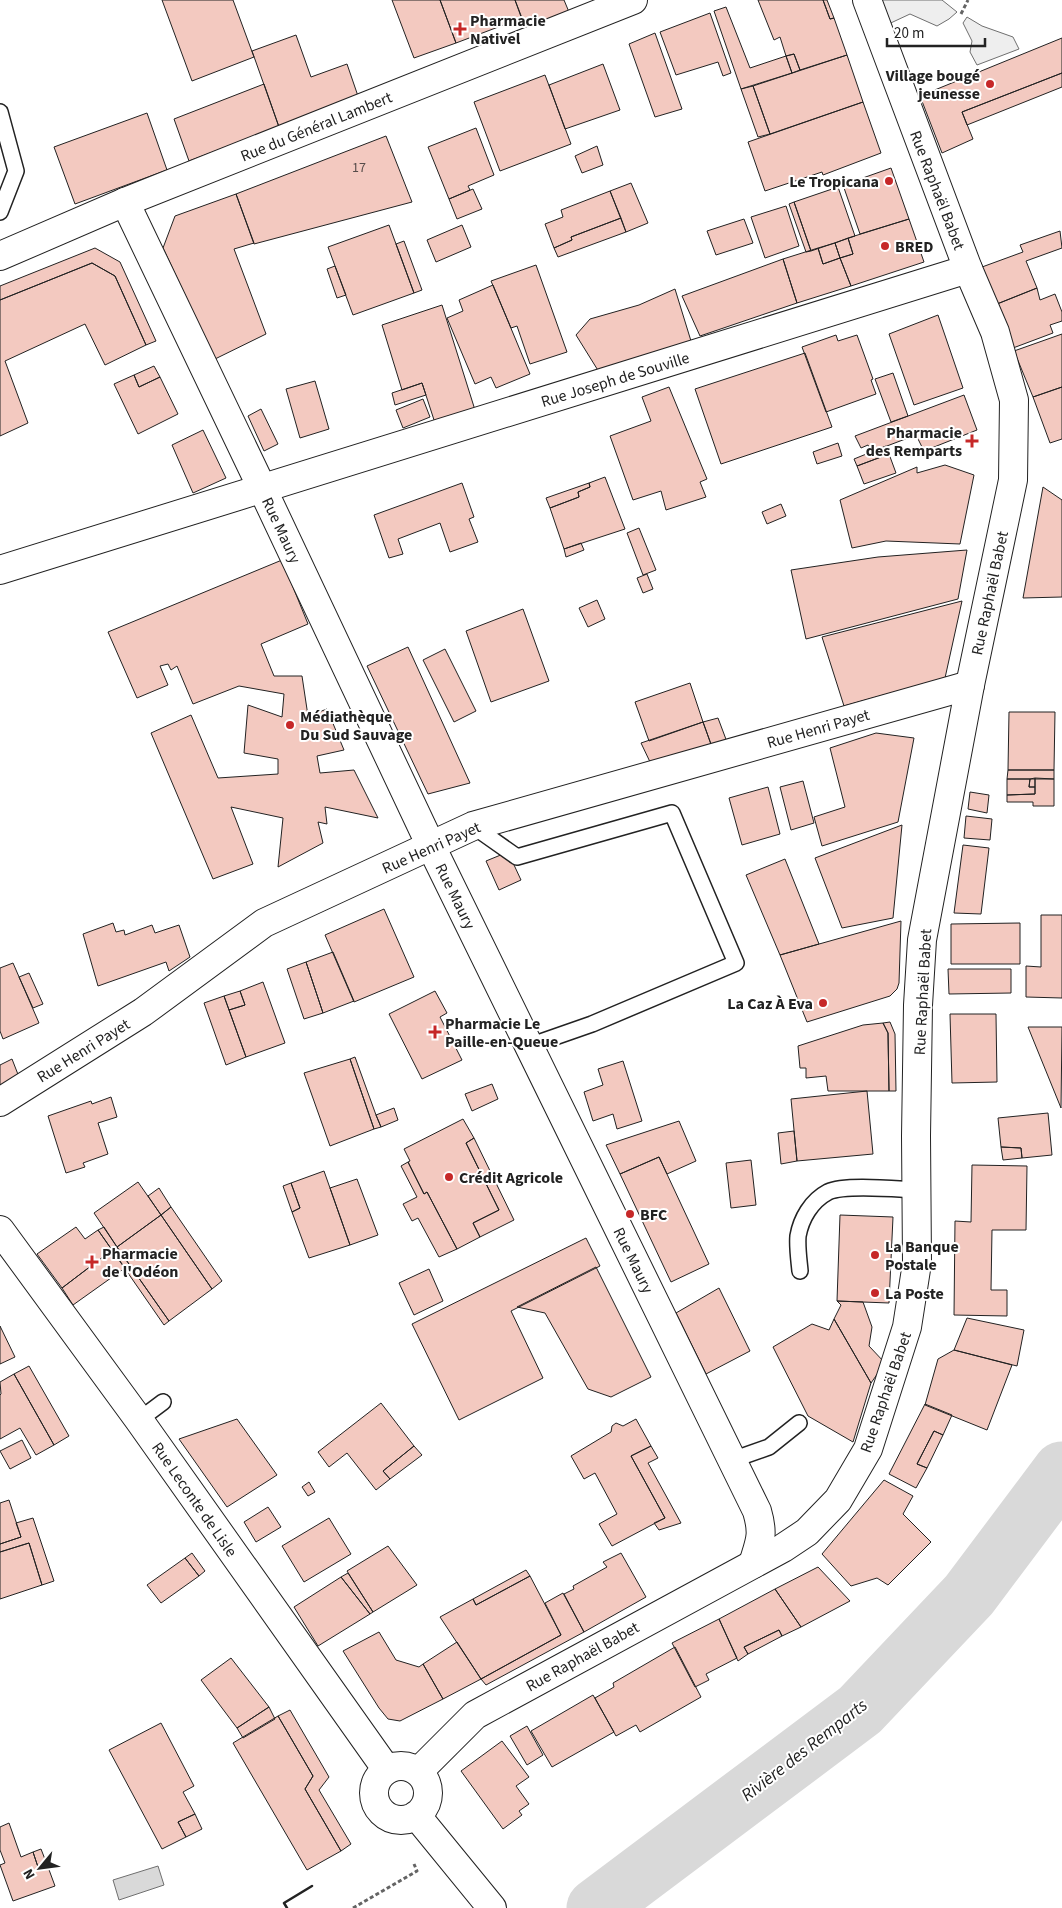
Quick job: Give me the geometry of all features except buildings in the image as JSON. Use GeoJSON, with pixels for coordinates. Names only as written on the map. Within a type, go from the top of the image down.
{"type":"FeatureCollection","features":[{"type":"Feature","properties":{"kind":"street","name":"Rue du Général Lambert"},"geometry":{"type":"LineString","coordinates":[[0,256],[125,202],[633,0]]}},
{"type":"Feature","properties":{"kind":"street","name":"Rue Raphaël Babet"},"geometry":{"type":"LineString","coordinates":[[418,1772],[475,1714],[783,1548],[807,1532],[838,1500],[868,1449],[907,1328],[917,1263],[918,1014],[922,940],[970,685],[1013,480],[1014,400],[995,332],[968,269],[867,0]]}},
{"type":"Feature","properties":{"kind":"street","name":"Rue Maury"},"geometry":{"type":"LineString","coordinates":[[125,202],[431,846],[757,1512],[762,1527],[761,1539],[753,1564]]}},
{"type":"Feature","properties":{"kind":"street","name":"Rue Joseph de Souville"},"geometry":{"type":"LineString","coordinates":[[0,570],[968,269]]}},
{"type":"Feature","properties":{"kind":"street","name":"Rue Henri Payet"},"geometry":{"type":"LineString","coordinates":[[0,1102],[143,1012],[264,923],[473,826],[970,685]]}},
{"type":"Feature","properties":{"kind":"street","name":"Rue Leconte de Lisle"},"geometry":{"type":"LineString","coordinates":[[0,1230],[139,1420],[387,1770]]}},
{"type":"Feature","properties":{"kind":"street"},"geometry":{"type":"LineString","coordinates":[[424,1825],[428,1786],[418,1772],[403,1766],[387,1770],[376,1782],[374,1791],[375,1800],[379,1807],[392,1818],[409,1819],[424,1825],[492,1908]]}},
{"type":"Feature","properties":{"kind":"lane"},"geometry":{"type":"LineString","coordinates":[[0,112],[16,170],[0,212]]}},
{"type":"Feature","properties":{"kind":"lane"},"geometry":{"type":"LineString","coordinates":[[473,826],[517,857],[672,813],[736,963],[592,1024],[529,1046]]}},
{"type":"Feature","properties":{"kind":"lane"},"geometry":{"type":"LineString","coordinates":[[800,1271],[798,1237],[802,1220],[812,1204],[828,1192],[842,1188],[916,1190]]}},
{"type":"Feature","properties":{"kind":"lane"},"geometry":{"type":"LineString","coordinates":[[139,1420],[163,1402]]}},
{"type":"Feature","properties":{"kind":"lane"},"geometry":{"type":"LineString","coordinates":[[732,1460],[769,1447],[799,1423]]}},
{"type":"Feature","properties":{"kind":"path"},"geometry":{"type":"LineString","coordinates":[[961,14],[968,0]]}},
{"type":"Feature","properties":{"kind":"path"},"geometry":{"type":"LineString","coordinates":[[353,1908],[417,1871],[410,1856],[424,1825]]}},
{"type":"Feature","properties":{"kind":"shaded area"},"geometry":{"type":"Polygon","coordinates":[[[871,0],[942,0],[957,12],[937,26],[910,14],[880,28],[871,0]]]}},
{"type":"Feature","properties":{"kind":"shaded area"},"geometry":{"type":"Polygon","coordinates":[[[967,17],[982,26],[1013,37],[1019,49],[977,65],[970,52],[972,41],[963,23],[967,17]]]}},
{"type":"Feature","properties":{"kind":"shaded area"},"geometry":{"type":"Polygon","coordinates":[[[158,1866],[164,1885],[119,1900],[113,1880],[158,1866]]]}},
{"type":"Feature","properties":{"kind":"waterway","name":"Rivière des Remparts"},"geometry":{"type":"LineString","coordinates":[[596,1908],[860,1710],[969,1595],[1062,1471]]}},
{"type":"Feature","properties":{"kind":"wall"},"geometry":{"type":"LineString","coordinates":[[287,1908],[284,1903],[312,1886]]}},
{"type":"Feature","properties":{"kind":"place","name":"Pharmacie Nativel"},"geometry":{"type":"Point","coordinates":[460,29]}},
{"type":"Feature","properties":{"kind":"place","name":"Village bougé jeunesse"},"geometry":{"type":"Point","coordinates":[990,84]}},
{"type":"Feature","properties":{"kind":"place","name":"Le Tropicana"},"geometry":{"type":"Point","coordinates":[889,181]}},
{"type":"Feature","properties":{"kind":"place","name":"BRED"},"geometry":{"type":"Point","coordinates":[885,246]}},
{"type":"Feature","properties":{"kind":"place","name":"Pharmacie des Remparts"},"geometry":{"type":"Point","coordinates":[972,441]}},
{"type":"Feature","properties":{"kind":"place","name":"Médiathèque Du Sud Sauvage"},"geometry":{"type":"Point","coordinates":[290,725]}},
{"type":"Feature","properties":{"kind":"place","name":"La Caz À Eva"},"geometry":{"type":"Point","coordinates":[823,1003]}},
{"type":"Feature","properties":{"kind":"place","name":"Pharmacie Le Paille-en-Queue"},"geometry":{"type":"Point","coordinates":[435,1032]}},
{"type":"Feature","properties":{"kind":"place","name":"Crédit Agricole"},"geometry":{"type":"Point","coordinates":[449,1177]}},
{"type":"Feature","properties":{"kind":"place","name":"BFC"},"geometry":{"type":"Point","coordinates":[630,1214]}},
{"type":"Feature","properties":{"kind":"place","name":"La Banque Postale"},"geometry":{"type":"Point","coordinates":[875,1255]}},
{"type":"Feature","properties":{"kind":"place","name":"Pharmacie de l'Odéon"},"geometry":{"type":"Point","coordinates":[92,1262]}},
{"type":"Feature","properties":{"kind":"place","name":"La Poste"},"geometry":{"type":"Point","coordinates":[875,1293]}}]}
